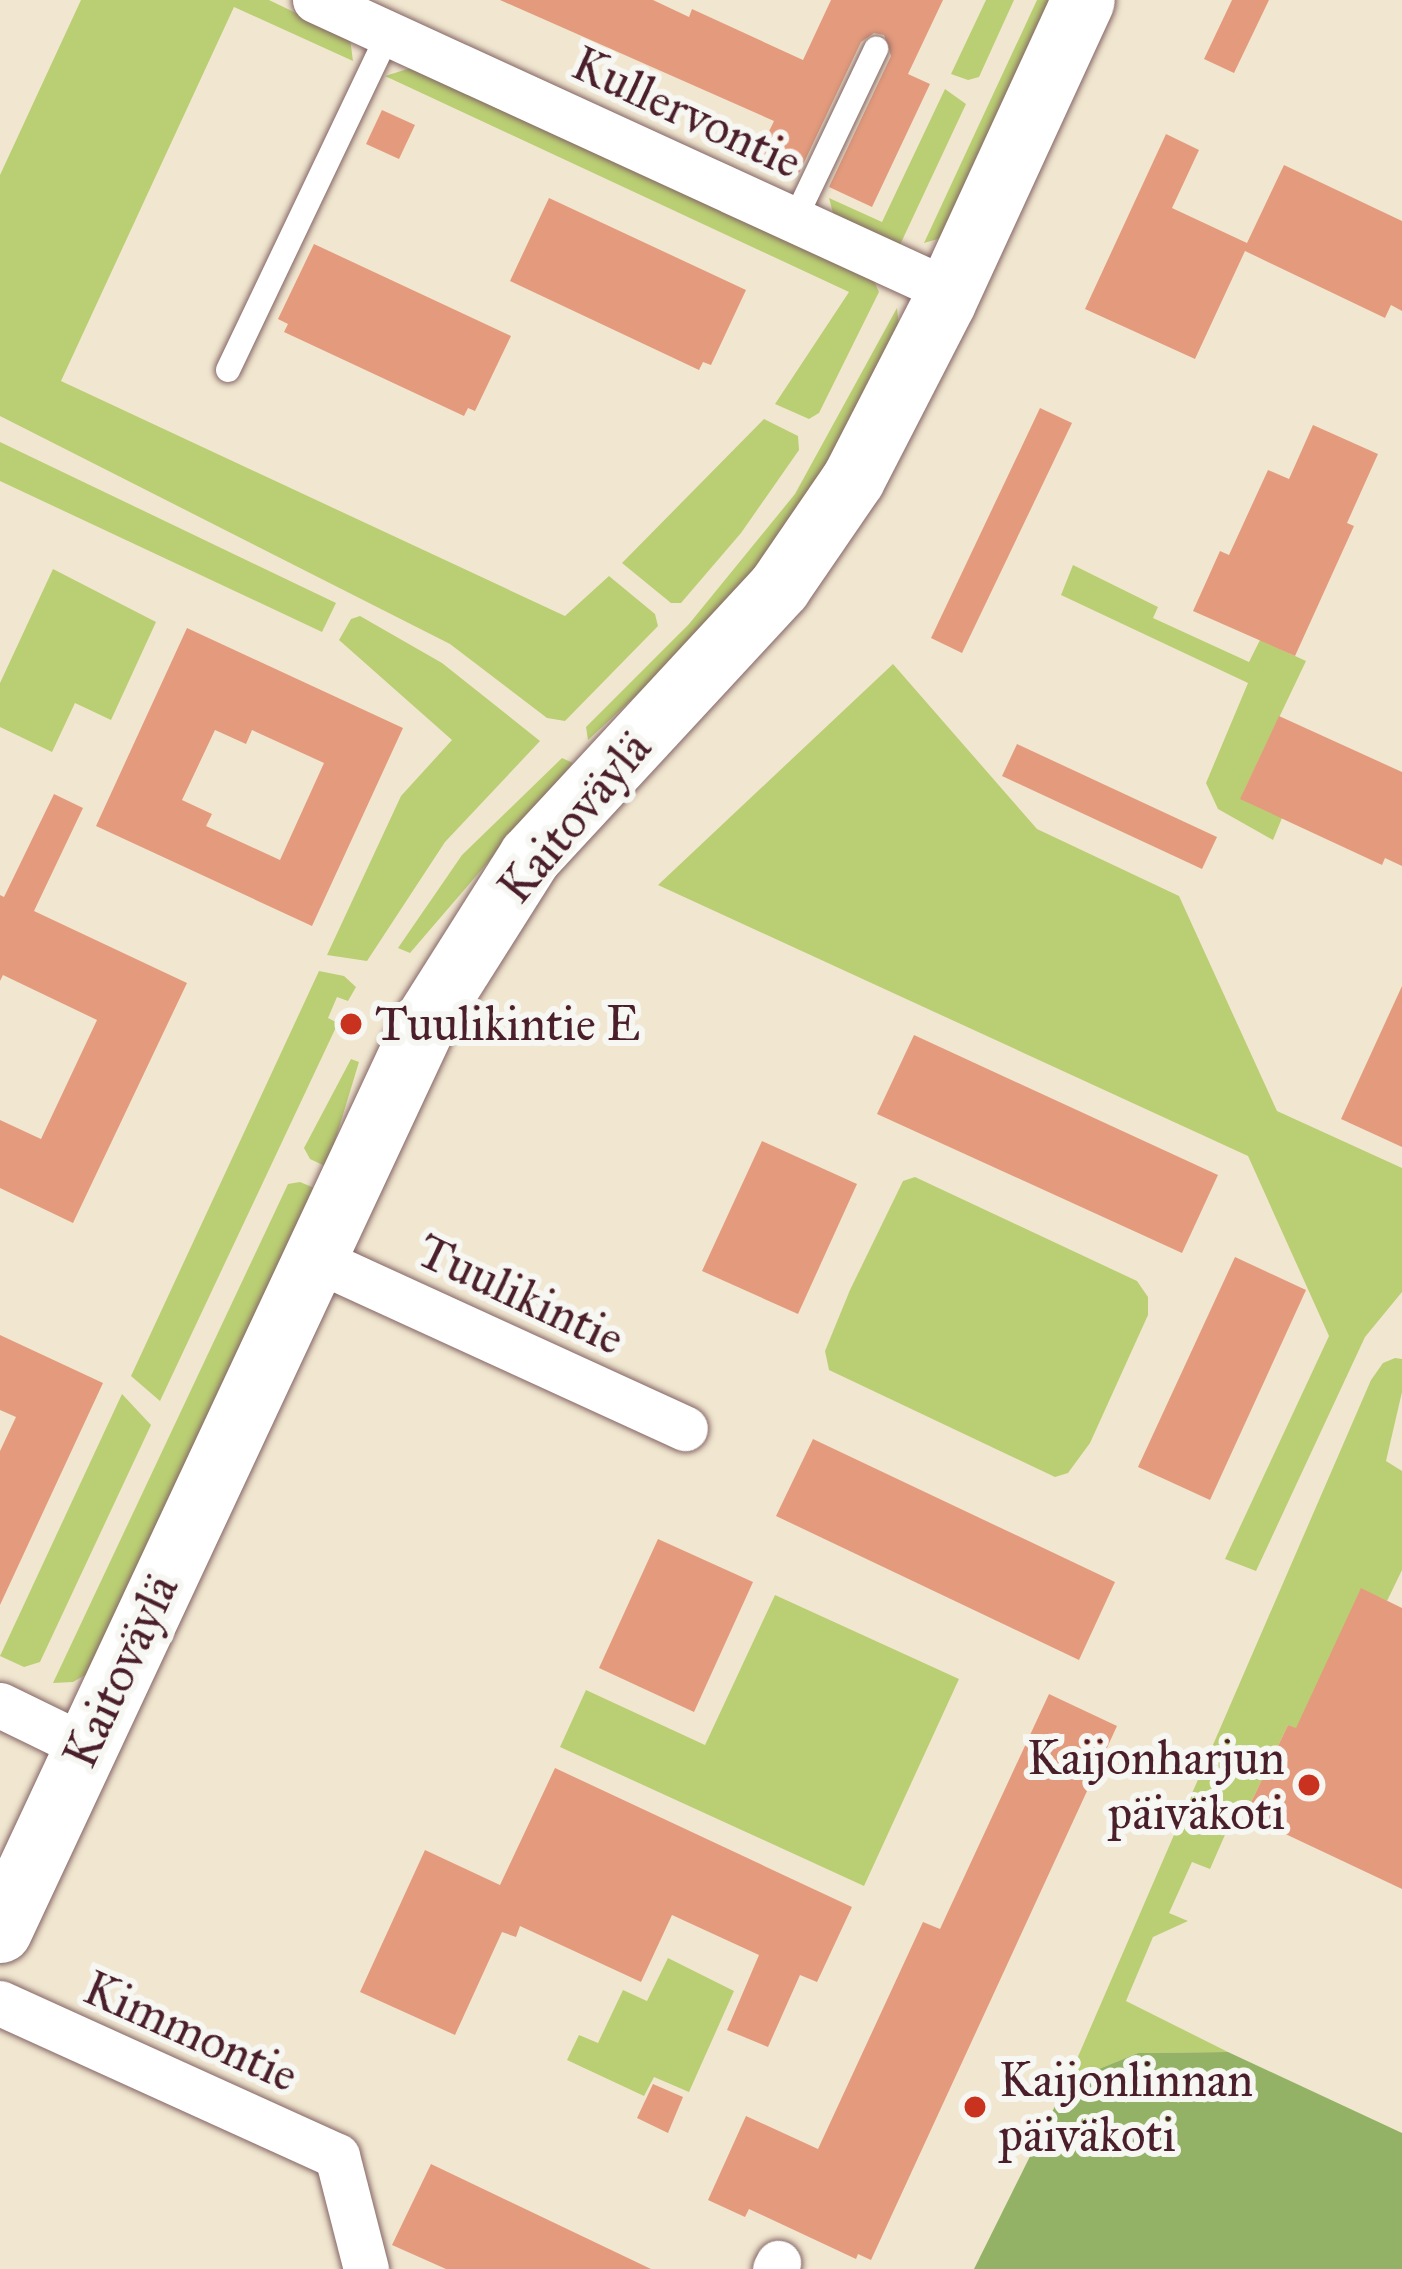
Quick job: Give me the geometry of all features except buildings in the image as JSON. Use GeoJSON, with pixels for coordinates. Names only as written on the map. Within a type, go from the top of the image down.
{"type":"FeatureCollection","features":[{"type":"Feature","properties":{"kind":"street","name":"Kullervontie"},"geometry":{"type":"LineString","coordinates":[[315,0],[949,291]]}},
{"type":"Feature","properties":{"kind":"street","name":"Kaitoväylä"},"geometry":{"type":"LineString","coordinates":[[0,1930],[425,1022],[530,856],[779,587],[853,479],[949,291],[1083,0]]}},
{"type":"Feature","properties":{"kind":"street","name":"Tuulikintie"},"geometry":{"type":"LineString","coordinates":[[313,1258],[685,1428]]}},
{"type":"Feature","properties":{"kind":"street"},"geometry":{"type":"LineString","coordinates":[[0,1705],[84,1746]]}},
{"type":"Feature","properties":{"kind":"street","name":"Kimmontie"},"geometry":{"type":"LineString","coordinates":[[0,2003],[337,2156],[366,2269]]}},
{"type":"Feature","properties":{"kind":"lane"},"geometry":{"type":"LineString","coordinates":[[228,370],[388,34]]}},
{"type":"Feature","properties":{"kind":"lane"},"geometry":{"type":"LineString","coordinates":[[794,221],[876,49]]}},
{"type":"Feature","properties":{"kind":"green space"},"geometry":{"type":"Polygon","coordinates":[[[81,0],[269,0],[350,39],[353,61],[234,7],[61,381],[565,616],[609,576],[655,614],[658,626],[565,721],[547,718],[450,644],[0,416],[0,175],[81,0]]]}},
{"type":"Feature","properties":{"kind":"green space"},"geometry":{"type":"Polygon","coordinates":[[[986,0],[1014,0],[979,77],[968,80],[951,74],[986,0]]]}},
{"type":"Feature","properties":{"kind":"green space"},"geometry":{"type":"Polygon","coordinates":[[[1037,0],[1056,0],[945,237],[924,243],[1037,0]]]}},
{"type":"Feature","properties":{"kind":"green space"},"geometry":{"type":"Polygon","coordinates":[[[414,67],[874,281],[879,292],[819,413],[809,419],[775,404],[849,292],[385,76],[414,67]]]}},
{"type":"Feature","properties":{"kind":"green space"},"geometry":{"type":"Polygon","coordinates":[[[945,89],[966,104],[899,247],[836,224],[829,198],[882,222],[945,89]]]}},
{"type":"Feature","properties":{"kind":"green space"},"geometry":{"type":"Polygon","coordinates":[[[897,308],[900,337],[808,502],[699,637],[588,740],[586,727],[689,624],[795,494],[897,308]]]}},
{"type":"Feature","properties":{"kind":"green space"},"geometry":{"type":"Polygon","coordinates":[[[764,419],[798,436],[799,450],[741,533],[681,603],[671,603],[622,563],[764,419]]]}},
{"type":"Feature","properties":{"kind":"green space"},"geometry":{"type":"Polygon","coordinates":[[[0,442],[336,603],[322,632],[0,481],[0,442]]]}},
{"type":"Feature","properties":{"kind":"green space"},"geometry":{"type":"Polygon","coordinates":[[[1073,565],[1158,607],[1153,618],[1249,662],[1260,640],[1306,661],[1244,791],[1282,818],[1273,840],[1218,809],[1206,783],[1248,683],[1061,595],[1073,565]]]}},
{"type":"Feature","properties":{"kind":"green space"},"geometry":{"type":"Polygon","coordinates":[[[53,569],[156,622],[111,720],[75,703],[52,752],[0,727],[0,683],[53,569]]]}},
{"type":"Feature","properties":{"kind":"green space"},"geometry":{"type":"Polygon","coordinates":[[[360,616],[442,663],[540,741],[445,842],[367,961],[327,955],[401,796],[452,740],[339,640],[351,619],[360,616]]]}},
{"type":"Feature","properties":{"kind":"green space"},"geometry":{"type":"Polygon","coordinates":[[[893,664],[1037,829],[1179,896],[1277,1111],[1402,1168],[1402,1292],[1365,1337],[1256,1571],[1225,1559],[1329,1336],[1248,1156],[658,885],[893,664]]]}},
{"type":"Feature","properties":{"kind":"green space"},"geometry":{"type":"Polygon","coordinates":[[[562,758],[573,763],[410,953],[398,948],[462,855],[562,758]]]}},
{"type":"Feature","properties":{"kind":"green space"},"geometry":{"type":"Polygon","coordinates":[[[319,971],[344,976],[356,987],[348,1001],[337,997],[328,1018],[338,1023],[160,1401],[131,1376],[319,971]]]}},
{"type":"Feature","properties":{"kind":"green space"},"geometry":{"type":"Polygon","coordinates":[[[351,1059],[359,1062],[327,1167],[310,1159],[304,1148],[351,1059]]]}},
{"type":"Feature","properties":{"kind":"green space"},"geometry":{"type":"Polygon","coordinates":[[[915,1177],[1137,1281],[1148,1297],[1148,1315],[1090,1443],[1068,1473],[1055,1477],[829,1370],[825,1351],[850,1290],[903,1181],[915,1177]]]}},
{"type":"Feature","properties":{"kind":"green space"},"geometry":{"type":"Polygon","coordinates":[[[300,1182],[319,1190],[92,1671],[73,1682],[53,1683],[288,1184],[300,1182]]]}},
{"type":"Feature","properties":{"kind":"green space"},"geometry":{"type":"Polygon","coordinates":[[[1402,1359],[1402,1392],[1386,1461],[1402,1471],[1402,1570],[1387,1601],[1362,1589],[1323,1741],[1288,1725],[1245,1815],[1235,1812],[1210,1869],[1192,1862],[1169,1913],[1188,1921],[1153,1937],[1126,2001],[1228,2052],[1138,2053],[1067,2082],[1371,1380],[1383,1363],[1402,1359]]]}},
{"type":"Feature","properties":{"kind":"green space"},"geometry":{"type":"Polygon","coordinates":[[[122,1394],[151,1425],[40,1662],[24,1667],[0,1656],[122,1394]]]}},
{"type":"Feature","properties":{"kind":"green space"},"geometry":{"type":"Polygon","coordinates":[[[775,1595],[959,1679],[864,1886],[560,1747],[586,1690],[705,1745],[775,1595]]]}},
{"type":"Feature","properties":{"kind":"green space"},"geometry":{"type":"Polygon","coordinates":[[[668,1958],[734,1991],[689,2092],[654,2077],[644,2096],[567,2060],[579,2035],[598,2043],[623,1990],[647,2001],[668,1958]]]}},
{"type":"Feature","properties":{"kind":"green space"},"geometry":{"type":"Polygon","coordinates":[[[1228,2052],[1402,2133],[1402,2269],[974,2269],[1067,2082],[1138,2053],[1228,2052]]]}},
{"type":"Feature","properties":{"kind":"place","name":"Tuulikintie E"},"geometry":{"type":"Point","coordinates":[351,1024]}},
{"type":"Feature","properties":{"kind":"place","name":"Kaijonharjun päiväkoti"},"geometry":{"type":"Point","coordinates":[1309,1785]}},
{"type":"Feature","properties":{"kind":"place","name":"Kaijonlinnan päiväkoti"},"geometry":{"type":"Point","coordinates":[975,2107]}}]}
